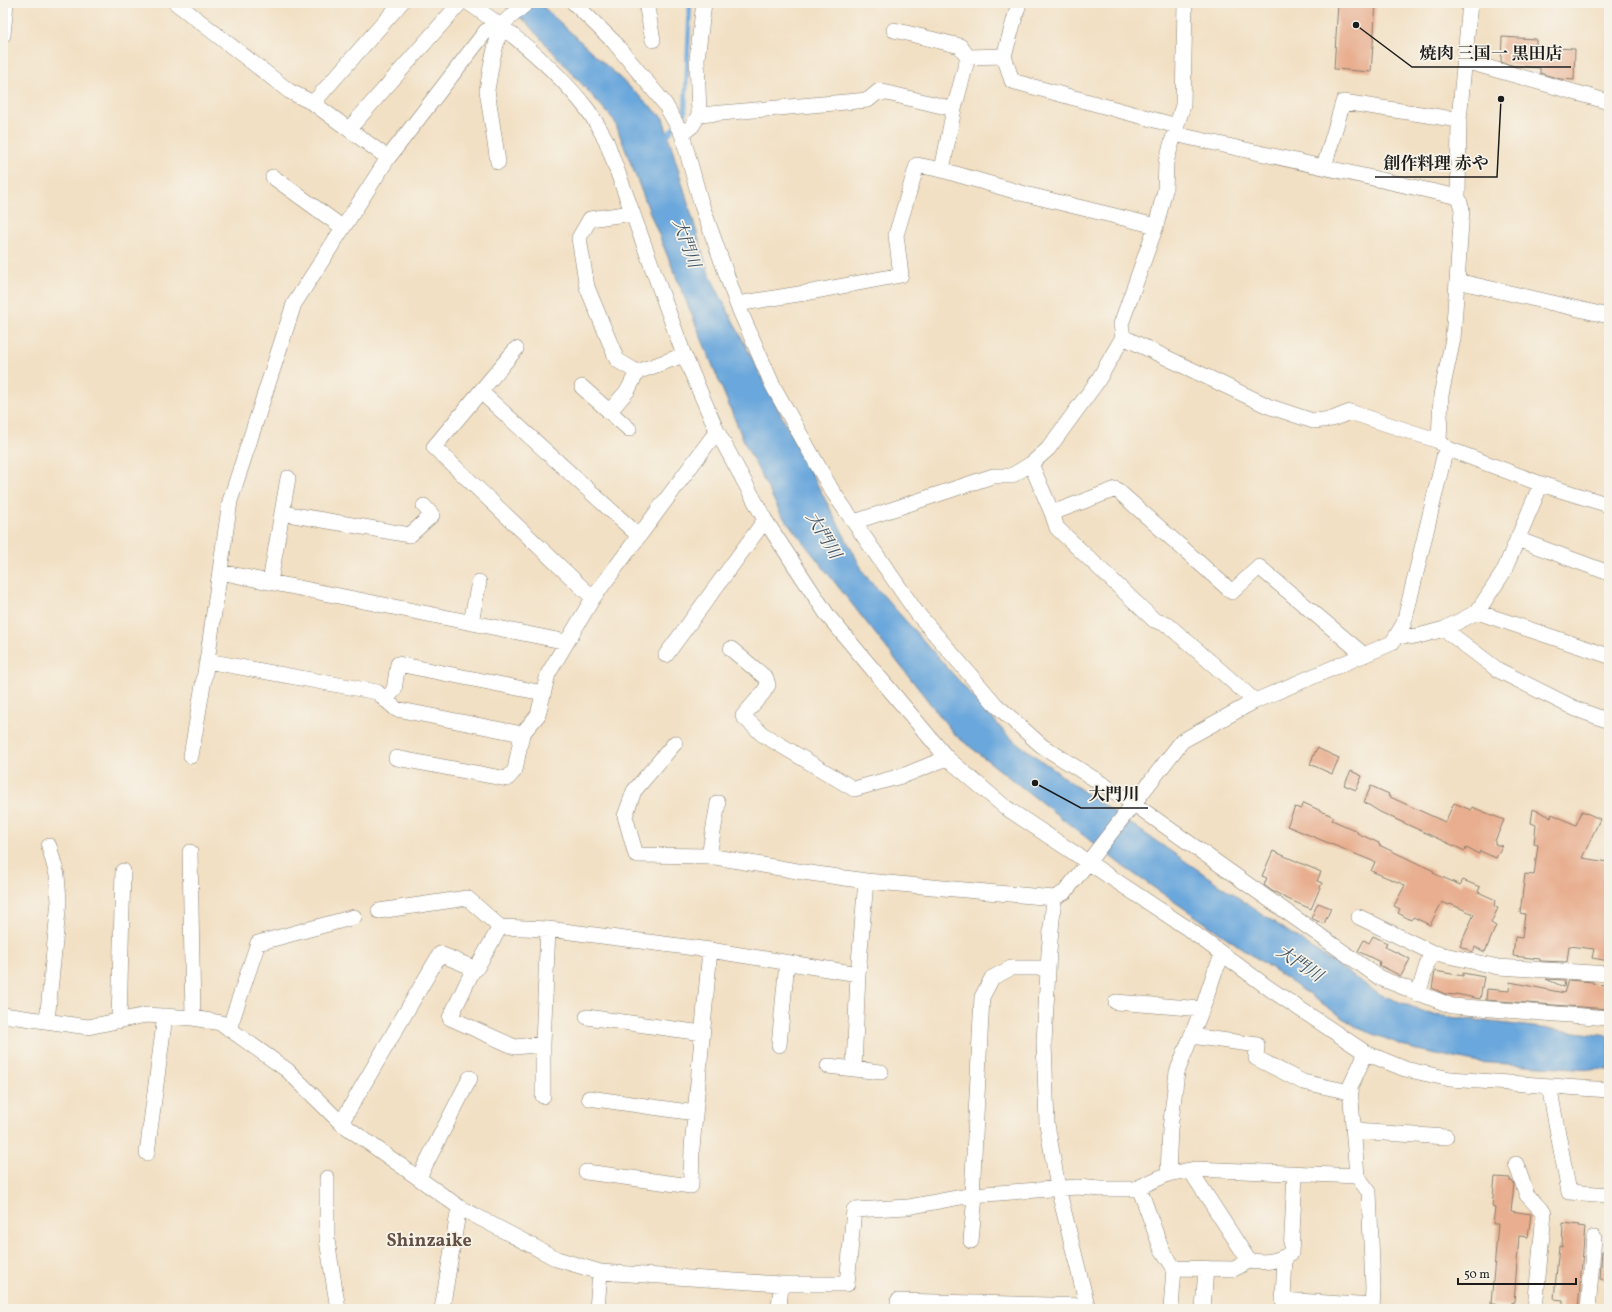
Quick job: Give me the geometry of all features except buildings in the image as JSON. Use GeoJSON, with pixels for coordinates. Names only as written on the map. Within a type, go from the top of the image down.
{"type":"FeatureCollection","features":[{"type":"Feature","properties":{"kind":"street"},"geometry":{"type":"LineString","coordinates":[[3,35],[6,3]]}},
{"type":"Feature","properties":{"kind":"street"},"geometry":{"type":"LineString","coordinates":[[176,3],[289,91],[313,103],[388,158]]}},
{"type":"Feature","properties":{"kind":"street"},"geometry":{"type":"LineString","coordinates":[[313,103],[401,3]]}},
{"type":"Feature","properties":{"kind":"street"},"geometry":{"type":"LineString","coordinates":[[349,130],[460,3]]}},
{"type":"Feature","properties":{"kind":"street"},"geometry":{"type":"LineString","coordinates":[[469,3],[503,23],[559,78],[587,109],[606,140],[684,355],[717,431],[766,520],[828,616],[947,758],[1005,807],[1090,860],[1187,928],[1270,989],[1366,1053],[1405,1068],[1450,1079],[1609,1090]]}},
{"type":"Feature","properties":{"kind":"street"},"geometry":{"type":"LineString","coordinates":[[191,756],[207,661],[230,501],[294,304],[342,227],[388,158],[486,31],[503,23],[527,3]]}},
{"type":"Feature","properties":{"kind":"street"},"geometry":{"type":"LineString","coordinates":[[574,3],[614,42],[665,104],[682,134],[701,203],[737,304],[773,386],[831,489],[917,613],[995,704],[1042,746],[1132,806],[1380,978],[1452,1006],[1609,1018]]}},
{"type":"Feature","properties":{"kind":"street"},"geometry":{"type":"LineString","coordinates":[[646,3],[653,40]]}},
{"type":"Feature","properties":{"kind":"street"},"geometry":{"type":"LineString","coordinates":[[682,134],[692,126],[699,115],[697,59],[704,3]]}},
{"type":"Feature","properties":{"kind":"street"},"geometry":{"type":"LineString","coordinates":[[1019,3],[1004,56],[1012,81],[1175,130],[1324,167],[1458,197]]}},
{"type":"Feature","properties":{"kind":"street"},"geometry":{"type":"LineString","coordinates":[[854,522],[993,476],[1011,476],[1031,464],[1048,449],[1097,382],[1123,337],[1122,324],[1156,226],[1165,190],[1166,162],[1183,105],[1185,3]]}},
{"type":"Feature","properties":{"kind":"street"},"geometry":{"type":"LineString","coordinates":[[675,743],[634,792],[625,816],[636,855],[709,856],[866,881],[1054,898],[1065,892],[1182,741],[1255,701],[1392,643],[1404,623],[1442,445],[1441,395],[1453,339],[1462,209],[1458,197],[1460,120],[1470,3]]}},
{"type":"Feature","properties":{"kind":"street"},"geometry":{"type":"LineString","coordinates":[[498,162],[487,90],[492,62],[503,23]]}},
{"type":"Feature","properties":{"kind":"street"},"geometry":{"type":"LineString","coordinates":[[894,30],[960,46],[968,57]]}},
{"type":"Feature","properties":{"kind":"street"},"geometry":{"type":"LineString","coordinates":[[968,57],[1004,56]]}},
{"type":"Feature","properties":{"kind":"street"},"geometry":{"type":"LineString","coordinates":[[942,170],[954,109],[968,57]]}},
{"type":"Feature","properties":{"kind":"street"},"geometry":{"type":"LineString","coordinates":[[1465,61],[1609,102]]}},
{"type":"Feature","properties":{"kind":"street"},"geometry":{"type":"LineString","coordinates":[[699,115],[868,100],[879,91],[954,109]]}},
{"type":"Feature","properties":{"kind":"street"},"geometry":{"type":"LineString","coordinates":[[1324,167],[1343,102],[1460,120]]}},
{"type":"Feature","properties":{"kind":"street"},"geometry":{"type":"LineString","coordinates":[[737,304],[901,275],[896,235],[917,165],[942,170],[1025,194],[1156,226]]}},
{"type":"Feature","properties":{"kind":"street"},"geometry":{"type":"LineString","coordinates":[[273,177],[342,227]]}},
{"type":"Feature","properties":{"kind":"street"},"geometry":{"type":"LineString","coordinates":[[632,213],[590,219],[579,238],[587,287],[617,360],[636,372]]}},
{"type":"Feature","properties":{"kind":"street"},"geometry":{"type":"LineString","coordinates":[[1457,281],[1609,316]]}},
{"type":"Feature","properties":{"kind":"street"},"geometry":{"type":"LineString","coordinates":[[1123,337],[1268,406],[1313,421],[1332,419],[1350,412],[1442,445],[1541,484],[1609,505]]}},
{"type":"Feature","properties":{"kind":"street"},"geometry":{"type":"LineString","coordinates":[[516,349],[434,447],[593,598]]}},
{"type":"Feature","properties":{"kind":"street"},"geometry":{"type":"LineString","coordinates":[[609,412],[628,390],[636,372],[684,355]]}},
{"type":"Feature","properties":{"kind":"street"},"geometry":{"type":"LineString","coordinates":[[582,387],[629,429]]}},
{"type":"Feature","properties":{"kind":"street"},"geometry":{"type":"LineString","coordinates":[[481,392],[639,536]]}},
{"type":"Feature","properties":{"kind":"street"},"geometry":{"type":"LineString","coordinates":[[396,758],[507,779],[515,770],[522,734],[538,715],[548,674],[593,598],[717,431]]}},
{"type":"Feature","properties":{"kind":"street"},"geometry":{"type":"LineString","coordinates":[[1031,464],[1057,528],[1154,620],[1168,625],[1255,701]]}},
{"type":"Feature","properties":{"kind":"street"},"geometry":{"type":"LineString","coordinates":[[270,582],[288,478]]}},
{"type":"Feature","properties":{"kind":"street"},"geometry":{"type":"LineString","coordinates":[[1398,634],[1415,637],[1444,629],[1477,612],[1503,574],[1541,484]]}},
{"type":"Feature","properties":{"kind":"street"},"geometry":{"type":"LineString","coordinates":[[1052,513],[1116,489],[1232,592],[1259,567],[1364,655]]}},
{"type":"Feature","properties":{"kind":"street"},"geometry":{"type":"LineString","coordinates":[[282,513],[410,535],[432,515],[424,506]]}},
{"type":"Feature","properties":{"kind":"street"},"geometry":{"type":"LineString","coordinates":[[666,655],[766,520]]}},
{"type":"Feature","properties":{"kind":"street"},"geometry":{"type":"LineString","coordinates":[[1517,538],[1609,573]]}},
{"type":"Feature","properties":{"kind":"street"},"geometry":{"type":"LineString","coordinates":[[220,572],[567,642]]}},
{"type":"Feature","properties":{"kind":"street"},"geometry":{"type":"LineString","coordinates":[[471,622],[479,582]]}},
{"type":"Feature","properties":{"kind":"street"},"geometry":{"type":"LineString","coordinates":[[1477,612],[1609,656]]}},
{"type":"Feature","properties":{"kind":"street"},"geometry":{"type":"LineString","coordinates":[[1444,629],[1498,670],[1576,709],[1609,721]]}},
{"type":"Feature","properties":{"kind":"street"},"geometry":{"type":"LineString","coordinates":[[731,649],[766,678],[768,684],[763,693],[743,716],[762,734],[854,789],[905,775],[947,758]]}},
{"type":"Feature","properties":{"kind":"street"},"geometry":{"type":"LineString","coordinates":[[207,661],[377,692],[396,709],[522,734]]}},
{"type":"Feature","properties":{"kind":"street"},"geometry":{"type":"LineString","coordinates":[[385,700],[394,690],[398,664],[544,693]]}},
{"type":"Feature","properties":{"kind":"street"},"geometry":{"type":"LineString","coordinates":[[709,856],[718,803]]}},
{"type":"Feature","properties":{"kind":"street"},"geometry":{"type":"LineString","coordinates":[[46,1021],[60,902],[57,875],[49,846]]}},
{"type":"Feature","properties":{"kind":"street"},"geometry":{"type":"LineString","coordinates":[[190,852],[193,1018]]}},
{"type":"Feature","properties":{"kind":"street"},"geometry":{"type":"LineString","coordinates":[[119,1021],[123,871]]}},
{"type":"Feature","properties":{"kind":"street"},"geometry":{"type":"LineString","coordinates":[[854,1068],[858,974],[866,881]]}},
{"type":"Feature","properties":{"kind":"street"},"geometry":{"type":"LineString","coordinates":[[379,911],[467,898],[500,927],[548,929],[710,950],[858,974]]}},
{"type":"Feature","properties":{"kind":"street"},"geometry":{"type":"LineString","coordinates":[[898,1309],[898,1301],[1088,1308],[1058,1188],[1047,1124],[1044,1043],[1054,898]]}},
{"type":"Feature","properties":{"kind":"street"},"geometry":{"type":"LineString","coordinates":[[229,1029],[258,943],[354,917]]}},
{"type":"Feature","properties":{"kind":"street"},"geometry":{"type":"LineString","coordinates":[[1359,917],[1431,952],[1498,967],[1609,974]]}},
{"type":"Feature","properties":{"kind":"street"},"geometry":{"type":"LineString","coordinates":[[500,927],[476,969],[474,968],[450,1018],[515,1047],[543,1044]]}},
{"type":"Feature","properties":{"kind":"street"},"geometry":{"type":"LineString","coordinates":[[543,1096],[543,1044],[548,929]]}},
{"type":"Feature","properties":{"kind":"street"},"geometry":{"type":"LineString","coordinates":[[586,1172],[691,1186],[692,1148],[710,950]]}},
{"type":"Feature","properties":{"kind":"street"},"geometry":{"type":"LineString","coordinates":[[1418,994],[1431,952]]}},
{"type":"Feature","properties":{"kind":"street"},"geometry":{"type":"LineString","coordinates":[[341,1122],[440,954],[474,968]]}},
{"type":"Feature","properties":{"kind":"street"},"geometry":{"type":"LineString","coordinates":[[1168,1174],[1170,1129],[1177,1072],[1202,1009],[1215,971],[1223,955]]}},
{"type":"Feature","properties":{"kind":"street"},"geometry":{"type":"LineString","coordinates":[[779,1045],[787,962]]}},
{"type":"Feature","properties":{"kind":"street"},"geometry":{"type":"LineString","coordinates":[[971,1241],[982,997],[992,978],[1012,968],[1048,968]]}},
{"type":"Feature","properties":{"kind":"street"},"geometry":{"type":"LineString","coordinates":[[1116,1002],[1202,1009]]}},
{"type":"Feature","properties":{"kind":"street"},"geometry":{"type":"LineString","coordinates":[[3,1015],[88,1027],[146,1015],[193,1018],[221,1023],[288,1070],[341,1122],[459,1207],[557,1259],[600,1272],[780,1284],[847,1284],[854,1210],[908,1207],[973,1195],[1058,1188],[1077,1187],[1135,1189],[1168,1174],[1190,1170],[1357,1176]]}},
{"type":"Feature","properties":{"kind":"street"},"geometry":{"type":"LineString","coordinates":[[147,1153],[165,1016]]}},
{"type":"Feature","properties":{"kind":"street"},"geometry":{"type":"LineString","coordinates":[[587,1017],[702,1033]]}},
{"type":"Feature","properties":{"kind":"street"},"geometry":{"type":"LineString","coordinates":[[1191,1036],[1257,1045],[1256,1058],[1303,1082],[1350,1092]]}},
{"type":"Feature","properties":{"kind":"street"},"geometry":{"type":"LineString","coordinates":[[1284,1257],[1283,1300],[1372,1308],[1373,1288],[1369,1192],[1357,1176],[1350,1092],[1350,1087],[1366,1053]]}},
{"type":"Feature","properties":{"kind":"street"},"geometry":{"type":"LineString","coordinates":[[828,1066],[881,1072]]}},
{"type":"Feature","properties":{"kind":"street"},"geometry":{"type":"LineString","coordinates":[[419,1177],[470,1078]]}},
{"type":"Feature","properties":{"kind":"street"},"geometry":{"type":"LineString","coordinates":[[1549,1086],[1569,1192],[1609,1195]]}},
{"type":"Feature","properties":{"kind":"street"},"geometry":{"type":"LineString","coordinates":[[589,1098],[695,1113]]}},
{"type":"Feature","properties":{"kind":"street"},"geometry":{"type":"LineString","coordinates":[[1354,1131],[1446,1136]]}},
{"type":"Feature","properties":{"kind":"street"},"geometry":{"type":"LineString","coordinates":[[1516,1164],[1527,1195],[1544,1214],[1535,1309]]}},
{"type":"Feature","properties":{"kind":"street"},"geometry":{"type":"LineString","coordinates":[[1190,1170],[1249,1261]]}},
{"type":"Feature","properties":{"kind":"street"},"geometry":{"type":"LineString","coordinates":[[1174,1268],[1234,1269],[1249,1261],[1265,1263],[1284,1257],[1291,1253],[1296,1175]]}},
{"type":"Feature","properties":{"kind":"street"},"geometry":{"type":"LineString","coordinates":[[328,1178],[327,1240],[338,1309]]}},
{"type":"Feature","properties":{"kind":"street"},"geometry":{"type":"LineString","coordinates":[[1139,1187],[1161,1248],[1174,1268],[1171,1309]]}},
{"type":"Feature","properties":{"kind":"street"},"geometry":{"type":"LineString","coordinates":[[442,1309],[459,1207]]}},
{"type":"Feature","properties":{"kind":"street"},"geometry":{"type":"LineString","coordinates":[[1588,1309],[1594,1238]]}},
{"type":"Feature","properties":{"kind":"street"},"geometry":{"type":"LineString","coordinates":[[1203,1309],[1206,1268]]}},
{"type":"Feature","properties":{"kind":"street"},"geometry":{"type":"LineString","coordinates":[[597,1309],[600,1272]]}},
{"type":"Feature","properties":{"kind":"street"},"geometry":{"type":"LineString","coordinates":[[780,1284],[780,1309]]}},
{"type":"Feature","properties":{"kind":"water"},"geometry":{"type":"Polygon","coordinates":[[[501,3],[539,3],[663,118],[709,274],[865,575],[1008,736],[1080,789],[1379,994],[1433,1015],[1609,1036],[1609,1070],[1474,1062],[1413,1049],[1358,1028],[1124,867],[955,735],[781,514],[745,444],[654,223],[614,120],[526,22],[501,3]]]}},
{"type":"Feature","properties":{"kind":"waterway"},"geometry":{"type":"LineString","coordinates":[[664,140],[685,113],[690,3]]}},
{"type":"Feature","properties":{"kind":"place","name":"焼肉 三国一 黒田店"},"geometry":{"type":"Point","coordinates":[1356,25]}},
{"type":"Feature","properties":{"kind":"place","name":"創作料理 赤や"},"geometry":{"type":"Point","coordinates":[1501,99]}},
{"type":"Feature","properties":{"kind":"place","name":"大門川"},"geometry":{"type":"Point","coordinates":[1035,783]}},
{"type":"Feature","properties":{"kind":"district","name":"Shinzaike"},"geometry":{"type":"Point","coordinates":[429,1240]}}]}
